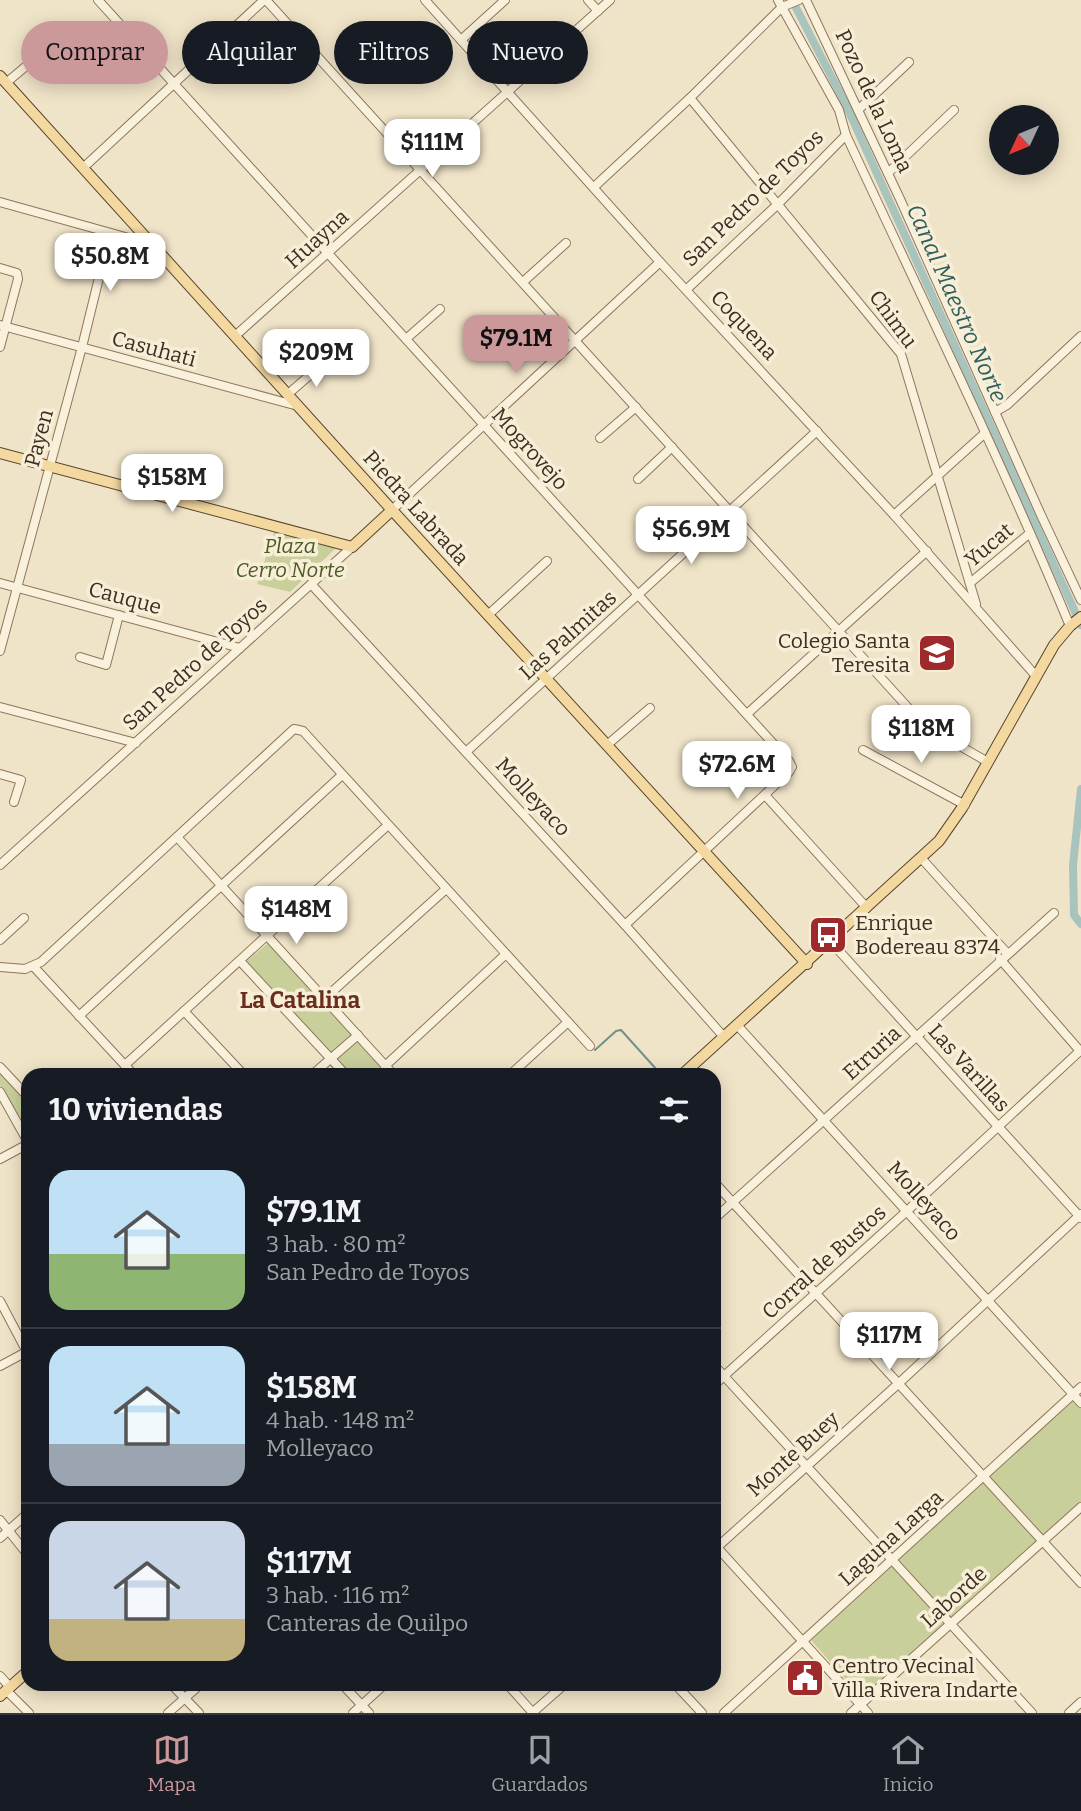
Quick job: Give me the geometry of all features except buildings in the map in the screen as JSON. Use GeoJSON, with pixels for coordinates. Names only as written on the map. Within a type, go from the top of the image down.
{"type":"FeatureCollection","features":[{"type":"Feature","properties":{"kind":"main road","name":"Piedra Labrada"},"geometry":{"type":"LineString","coordinates":[[3,79],[807,964]]}},
{"type":"Feature","properties":{"kind":"main road"},"geometry":{"type":"LineString","coordinates":[[0,453],[352,547]]}},
{"type":"Feature","properties":{"kind":"main road","name":"San Pedro de Toyos"},"geometry":{"type":"LineString","coordinates":[[352,547],[392,510]]}},
{"type":"Feature","properties":{"kind":"main road"},"geometry":{"type":"LineString","coordinates":[[690,1068],[922,859],[946,832],[965,805],[1054,645],[1081,617]]}},
{"type":"Feature","properties":{"kind":"main road"},"geometry":{"type":"LineString","coordinates":[[5,1691],[21,1677]]}},
{"type":"Feature","properties":{"kind":"street","name":"Mogrovejo"},"geometry":{"type":"LineString","coordinates":[[98,0],[789,761],[792,768],[765,795]]}},
{"type":"Feature","properties":{"kind":"street"},"geometry":{"type":"LineString","coordinates":[[83,169],[265,0],[923,722],[988,762]]}},
{"type":"Feature","properties":{"kind":"street","name":"Coquena"},"geometry":{"type":"LineString","coordinates":[[425,0],[660,262],[927,551],[1036,676]]}},
{"type":"Feature","properties":{"kind":"street"},"geometry":{"type":"LineString","coordinates":[[461,40],[505,0]]}},
{"type":"Feature","properties":{"kind":"street"},"geometry":{"type":"LineString","coordinates":[[588,0],[598,11]]}},
{"type":"Feature","properties":{"kind":"street","name":"Huayna"},"geometry":{"type":"LineString","coordinates":[[235,336],[610,0]]}},
{"type":"Feature","properties":{"kind":"street"},"geometry":{"type":"LineString","coordinates":[[594,187],[691,99],[780,4],[799,0]]}},
{"type":"Feature","properties":{"kind":"street","name":"Pozo de la Loma"},"geometry":{"type":"LineString","coordinates":[[806,0],[888,173],[1081,600]]}},
{"type":"Feature","properties":{"kind":"street","name":"Pozo de la Loma"},"geometry":{"type":"LineString","coordinates":[[780,4],[839,110],[846,135],[985,433],[1070,626]]}},
{"type":"Feature","properties":{"kind":"street"},"geometry":{"type":"LineString","coordinates":[[858,110],[909,62]]}},
{"type":"Feature","properties":{"kind":"street"},"geometry":{"type":"LineString","coordinates":[[3,79],[21,67]]}},
{"type":"Feature","properties":{"kind":"street","name":"Chimu"},"geometry":{"type":"LineString","coordinates":[[691,99],[901,354],[977,609]]}},
{"type":"Feature","properties":{"kind":"street"},"geometry":{"type":"LineString","coordinates":[[888,173],[954,110]]}},
{"type":"Feature","properties":{"kind":"street","name":"San Pedro de Toyos"},"geometry":{"type":"LineString","coordinates":[[687,289],[778,204],[846,135]]}},
{"type":"Feature","properties":{"kind":"street"},"geometry":{"type":"LineString","coordinates":[[0,202],[136,240],[144,236]]}},
{"type":"Feature","properties":{"kind":"street","name":"Payen"},"geometry":{"type":"LineString","coordinates":[[0,651],[110,233]]}},
{"type":"Feature","properties":{"kind":"street"},"geometry":{"type":"LineString","coordinates":[[523,282],[566,243]]}},
{"type":"Feature","properties":{"kind":"street","name":"San Pedro de Toyos"},"geometry":{"type":"LineString","coordinates":[[392,510],[660,262]]}},
{"type":"Feature","properties":{"kind":"street"},"geometry":{"type":"LineString","coordinates":[[0,268],[18,273],[0,347]]}},
{"type":"Feature","properties":{"kind":"street"},"geometry":{"type":"LineString","coordinates":[[406,339],[440,309]]}},
{"type":"Feature","properties":{"kind":"street","name":"Casuhati"},"geometry":{"type":"LineString","coordinates":[[3,326],[298,406]]}},
{"type":"Feature","properties":{"kind":"street"},"geometry":{"type":"LineString","coordinates":[[995,411],[1007,405],[1081,337]]}},
{"type":"Feature","properties":{"kind":"street"},"geometry":{"type":"LineString","coordinates":[[288,394],[326,361]]}},
{"type":"Feature","properties":{"kind":"street"},"geometry":{"type":"LineString","coordinates":[[600,438],[636,407]]}},
{"type":"Feature","properties":{"kind":"street","name":"Las Palmitas"},"geometry":{"type":"LineString","coordinates":[[466,752],[817,431]]}},
{"type":"Feature","properties":{"kind":"street"},"geometry":{"type":"LineString","coordinates":[[894,515],[985,433]]}},
{"type":"Feature","properties":{"kind":"street"},"geometry":{"type":"LineString","coordinates":[[638,479],[672,447]]}},
{"type":"Feature","properties":{"kind":"street","name":"Yucat"},"geometry":{"type":"LineString","coordinates":[[970,583],[1030,533]]}},
{"type":"Feature","properties":{"kind":"street","name":"San Pedro de Toyos"},"geometry":{"type":"LineString","coordinates":[[0,865],[352,547]]}},
{"type":"Feature","properties":{"kind":"street"},"geometry":{"type":"LineString","coordinates":[[747,714],[927,551]]}},
{"type":"Feature","properties":{"kind":"street"},"geometry":{"type":"LineString","coordinates":[[488,615],[547,561]]}},
{"type":"Feature","properties":{"kind":"street","name":"Cauque"},"geometry":{"type":"LineString","coordinates":[[0,583],[240,648]]}},
{"type":"Feature","properties":{"kind":"street","name":"Molleyaco"},"geometry":{"type":"LineString","coordinates":[[311,584],[625,925],[724,1037]]}},
{"type":"Feature","properties":{"kind":"street"},"geometry":{"type":"LineString","coordinates":[[80,657],[106,665],[120,615]]}},
{"type":"Feature","properties":{"kind":"street"},"geometry":{"type":"LineString","coordinates":[[0,708],[136,743]]}},
{"type":"Feature","properties":{"kind":"street"},"geometry":{"type":"LineString","coordinates":[[607,745],[650,708]]}},
{"type":"Feature","properties":{"kind":"street"},"geometry":{"type":"LineString","coordinates":[[0,967],[34,967],[297,727],[590,1046]]}},
{"type":"Feature","properties":{"kind":"street"},"geometry":{"type":"LineString","coordinates":[[863,750],[965,805]]}},
{"type":"Feature","properties":{"kind":"street"},"geometry":{"type":"LineString","coordinates":[[0,774],[21,780],[14,802]]}},
{"type":"Feature","properties":{"kind":"street"},"geometry":{"type":"LineString","coordinates":[[79,1016],[342,775]]}},
{"type":"Feature","properties":{"kind":"street"},"geometry":{"type":"LineString","coordinates":[[625,925],[765,795],[867,908]]}},
{"type":"Feature","properties":{"kind":"street"},"geometry":{"type":"LineString","coordinates":[[124,1065],[388,825]]}},
{"type":"Feature","properties":{"kind":"street"},"geometry":{"type":"LineString","coordinates":[[177,837],[386,1066],[506,954]]}},
{"type":"Feature","properties":{"kind":"street"},"geometry":{"type":"LineString","coordinates":[[922,859],[1081,1051]]}},
{"type":"Feature","properties":{"kind":"street"},"geometry":{"type":"LineString","coordinates":[[324,999],[446,889]]}},
{"type":"Feature","properties":{"kind":"street","name":"Etruria"},"geometry":{"type":"LineString","coordinates":[[721,1213],[1054,913]]}},
{"type":"Feature","properties":{"kind":"street"},"geometry":{"type":"LineString","coordinates":[[0,940],[24,918]]}},
{"type":"Feature","properties":{"kind":"street","name":"Las Varillas"},"geometry":{"type":"LineString","coordinates":[[831,942],[1080,1216]]}},
{"type":"Feature","properties":{"kind":"street"},"geometry":{"type":"LineString","coordinates":[[240,961],[339,1068]]}},
{"type":"Feature","properties":{"kind":"street"},"geometry":{"type":"LineString","coordinates":[[34,967],[127,1068]]}},
{"type":"Feature","properties":{"kind":"street"},"geometry":{"type":"LineString","coordinates":[[184,1011],[237,1068]]}},
{"type":"Feature","properties":{"kind":"street"},"geometry":{"type":"LineString","coordinates":[[518,1068],[568,1022]]}},
{"type":"Feature","properties":{"kind":"street","name":"Molleyaco"},"geometry":{"type":"LineString","coordinates":[[737,1025],[1081,1403]]}},
{"type":"Feature","properties":{"kind":"street"},"geometry":{"type":"LineString","coordinates":[[320,1068],[358,1035]]}},
{"type":"Feature","properties":{"kind":"street","name":"Corral de Bustos"},"geometry":{"type":"LineString","coordinates":[[721,1379],[1081,1051]]}},
{"type":"Feature","properties":{"kind":"street"},"geometry":{"type":"LineString","coordinates":[[0,1067],[21,1090]]}},
{"type":"Feature","properties":{"kind":"street"},"geometry":{"type":"LineString","coordinates":[[0,1092],[21,1130]]}},
{"type":"Feature","properties":{"kind":"street"},"geometry":{"type":"LineString","coordinates":[[0,1159],[21,1147]]}},
{"type":"Feature","properties":{"kind":"street"},"geometry":{"type":"LineString","coordinates":[[721,1189],[1081,1583]]}},
{"type":"Feature","properties":{"kind":"street","name":"Monte Buey"},"geometry":{"type":"LineString","coordinates":[[721,1542],[898,1384],[1080,1216]]}},
{"type":"Feature","properties":{"kind":"street"},"geometry":{"type":"LineString","coordinates":[[0,1301],[21,1339]]}},
{"type":"Feature","properties":{"kind":"street"},"geometry":{"type":"LineString","coordinates":[[0,1366],[21,1356]]}},
{"type":"Feature","properties":{"kind":"street"},"geometry":{"type":"LineString","coordinates":[[721,1373],[1032,1713]]}},
{"type":"Feature","properties":{"kind":"street","name":"Laguna Larga"},"geometry":{"type":"LineString","coordinates":[[724,1713],[1081,1387]]}},
{"type":"Feature","properties":{"kind":"street","name":"Laborde"},"geometry":{"type":"LineString","coordinates":[[851,1713],[1081,1507]]}},
{"type":"Feature","properties":{"kind":"street"},"geometry":{"type":"LineString","coordinates":[[4,1535],[21,1519]]}},
{"type":"Feature","properties":{"kind":"street"},"geometry":{"type":"LineString","coordinates":[[0,1520],[4,1535],[21,1549]]}},
{"type":"Feature","properties":{"kind":"street"},"geometry":{"type":"LineString","coordinates":[[721,1553],[868,1713]]}},
{"type":"Feature","properties":{"kind":"street"},"geometry":{"type":"LineString","coordinates":[[0,1676],[5,1691],[29,1713]]}},
{"type":"Feature","properties":{"kind":"street"},"geometry":{"type":"LineString","coordinates":[[178,1691],[199,1713]]}},
{"type":"Feature","properties":{"kind":"street"},"geometry":{"type":"LineString","coordinates":[[168,1713],[193,1691]]}},
{"type":"Feature","properties":{"kind":"street"},"geometry":{"type":"LineString","coordinates":[[349,1691],[369,1713]]}},
{"type":"Feature","properties":{"kind":"street"},"geometry":{"type":"LineString","coordinates":[[353,1713],[377,1691]]}},
{"type":"Feature","properties":{"kind":"street"},"geometry":{"type":"LineString","coordinates":[[513,1691],[533,1713],[557,1691]]}},
{"type":"Feature","properties":{"kind":"street"},"geometry":{"type":"LineString","coordinates":[[682,1691],[702,1713]]}},
{"type":"Feature","properties":{"kind":"street"},"geometry":{"type":"LineString","coordinates":[[1069,1713],[1081,1702]]}},
{"type":"Feature","properties":{"kind":"green space","name":"Plaza Cerro Norte"},"geometry":{"type":"Polygon","coordinates":[[[276,526],[336,548],[290,592],[257,584],[276,526]]]}},
{"type":"Feature","properties":{"kind":"green space"},"geometry":{"type":"Polygon","coordinates":[[[268,943],[352,1034],[330,1054],[246,962],[268,943]]]}},
{"type":"Feature","properties":{"kind":"green space"},"geometry":{"type":"Polygon","coordinates":[[[358,1041],[383,1068],[343,1068],[336,1060],[358,1041]]]}},
{"type":"Feature","properties":{"kind":"green space"},"geometry":{"type":"Polygon","coordinates":[[[0,1068],[21,1091],[21,1124],[0,1086],[0,1068]]]}},
{"type":"Feature","properties":{"kind":"green space"},"geometry":{"type":"Polygon","coordinates":[[[1073,1400],[1081,1408],[1081,1503],[1044,1537],[989,1476],[1073,1400]]]}},
{"type":"Feature","properties":{"kind":"green space"},"geometry":{"type":"Polygon","coordinates":[[[985,1481],[1039,1541],[951,1620],[897,1560],[985,1481]]]}},
{"type":"Feature","properties":{"kind":"green space"},"geometry":{"type":"Polygon","coordinates":[[[893,1564],[947,1623],[863,1699],[810,1639],[893,1564]]]}},
{"type":"Feature","properties":{"kind":"waterway","name":"Canal Maestro Norte"},"geometry":{"type":"LineString","coordinates":[[792,0],[846,105],[1081,625]]}},
{"type":"Feature","properties":{"kind":"waterway","name":"Canal Maestro Norte"},"geometry":{"type":"LineString","coordinates":[[1081,789],[1073,865],[1074,915],[1081,924]]}},
{"type":"Feature","properties":{"kind":"waterway"},"geometry":{"type":"LineString","coordinates":[[595,1050],[616,1031],[621,1030],[655,1068]]}},
{"type":"Feature","properties":{"kind":"place","name":"Colegio Santa Teresita"},"geometry":{"type":"Point","coordinates":[937,653]}},
{"type":"Feature","properties":{"kind":"place","name":"Enrique Bodereau 8374"},"geometry":{"type":"Point","coordinates":[828,935]}},
{"type":"Feature","properties":{"kind":"place","name":"Centro Vecinal Villa Rivera Indarte"},"geometry":{"type":"Point","coordinates":[805,1678]}},
{"type":"Feature","properties":{"kind":"district","name":"La Catalina"},"geometry":{"type":"Point","coordinates":[300,1000]}}]}
